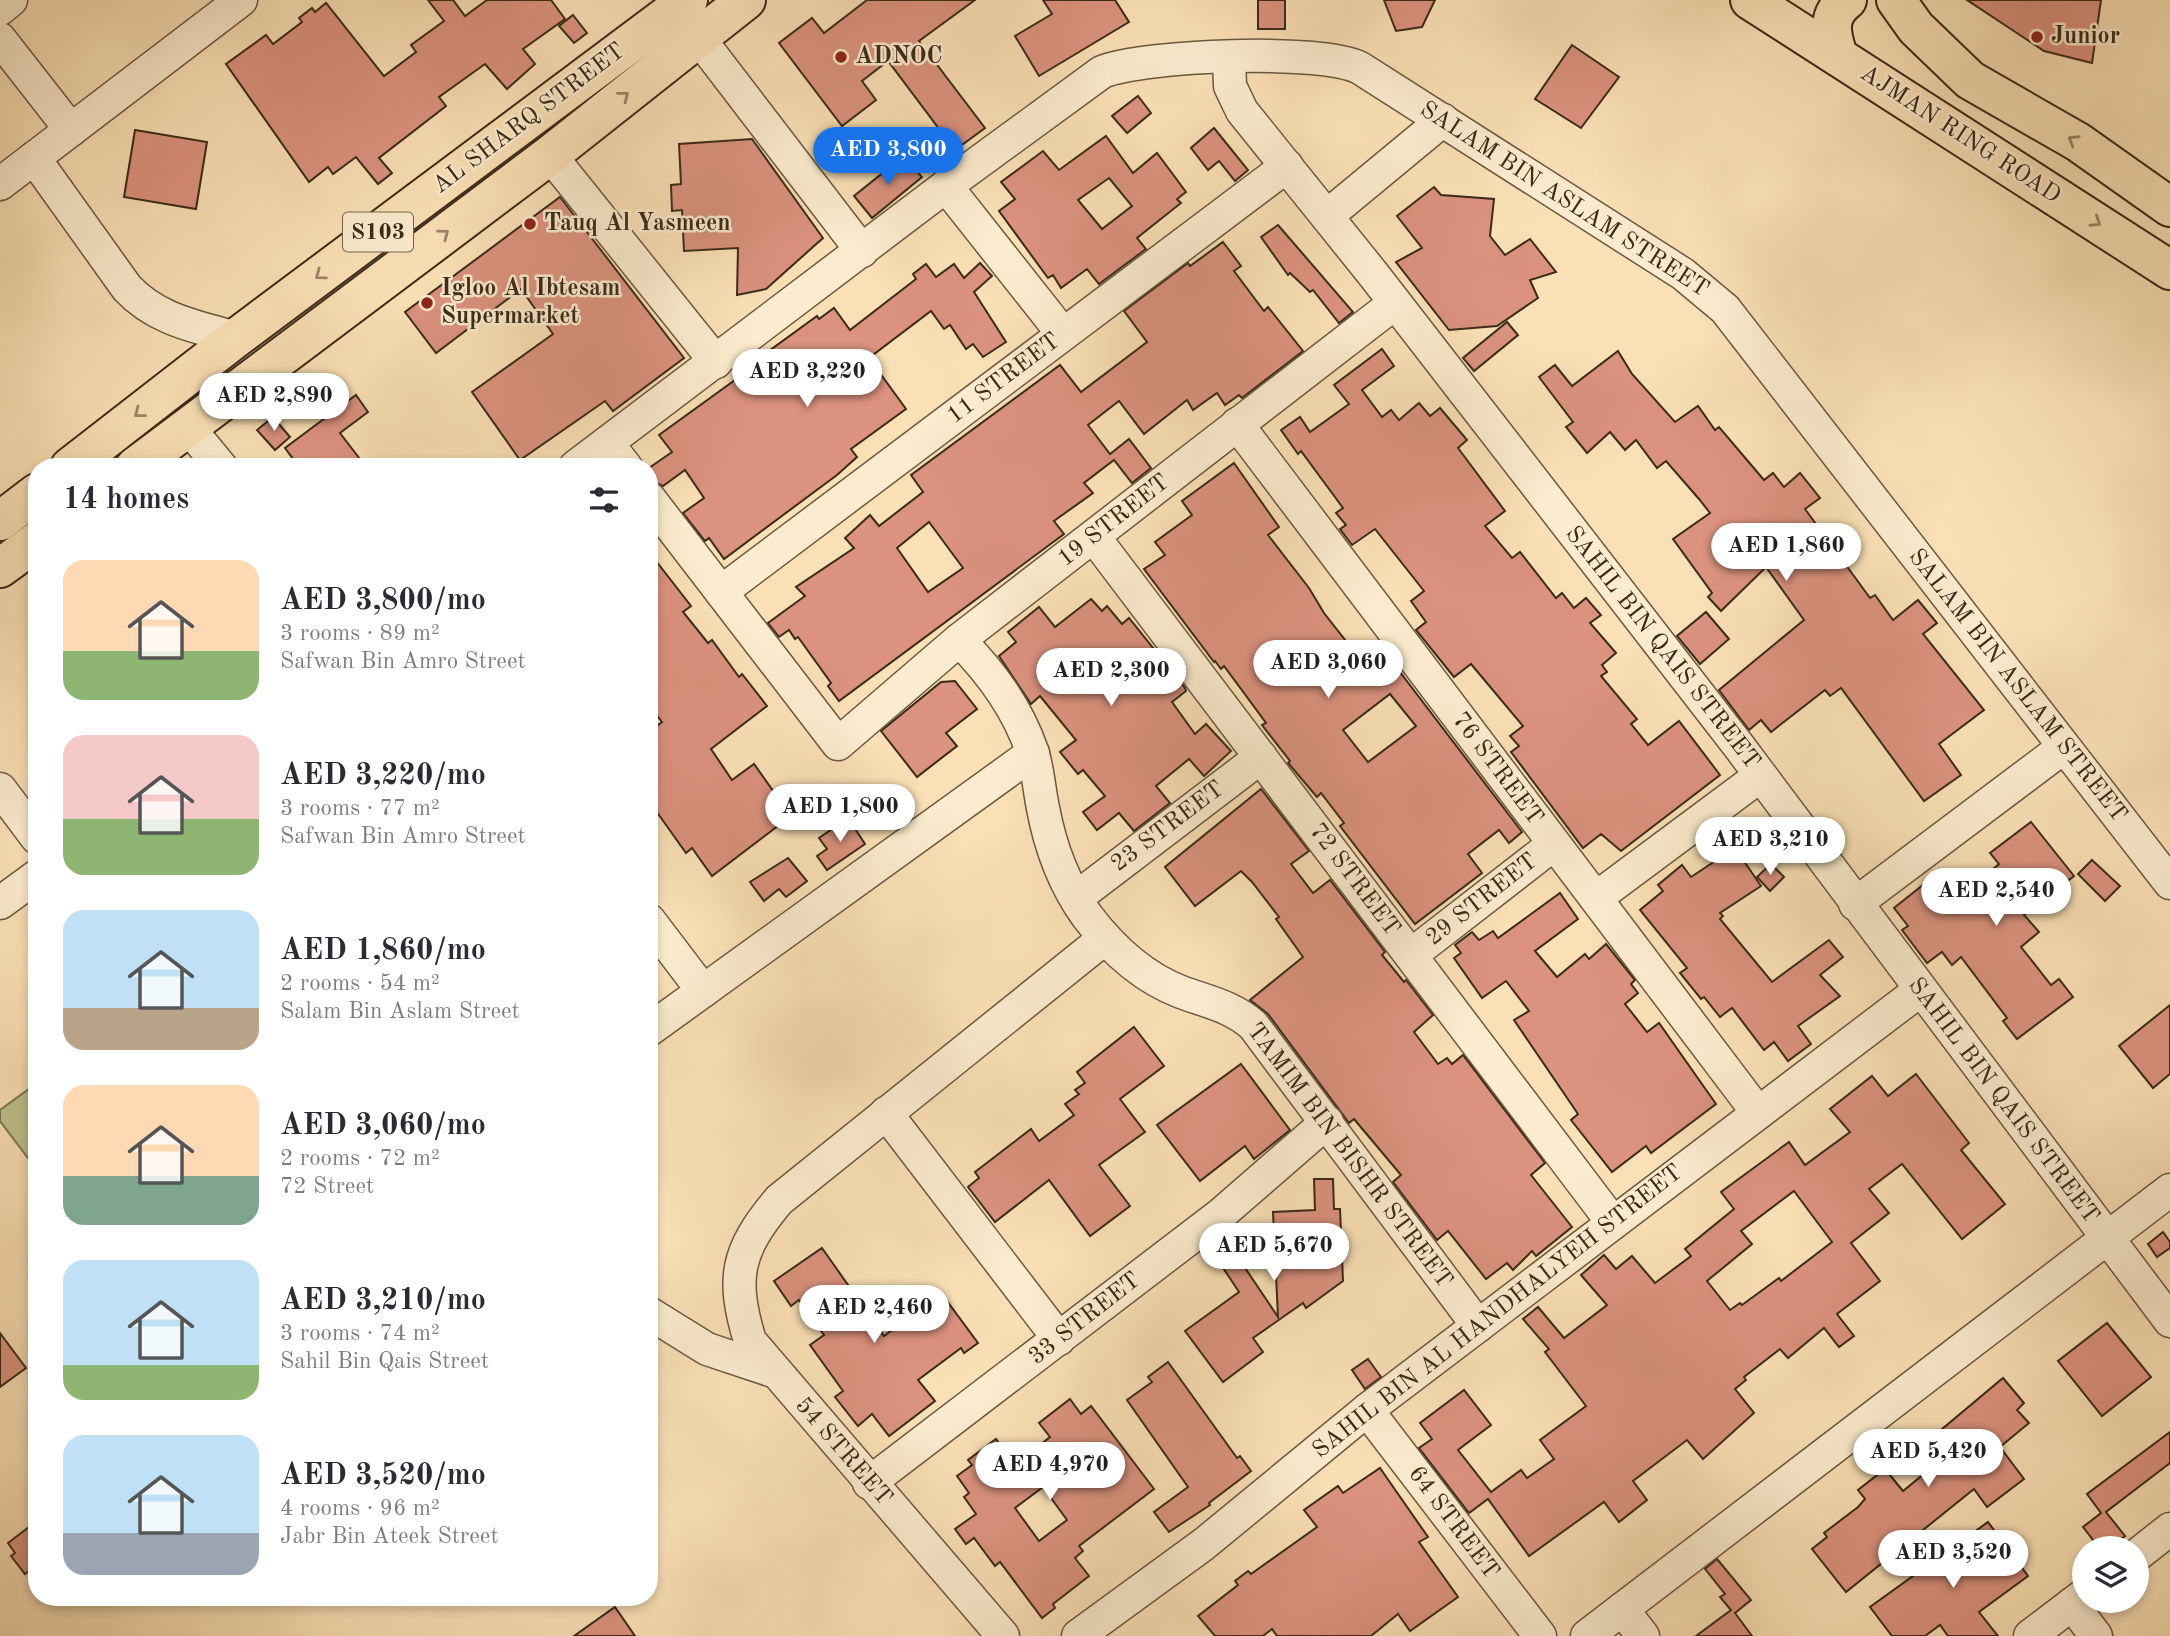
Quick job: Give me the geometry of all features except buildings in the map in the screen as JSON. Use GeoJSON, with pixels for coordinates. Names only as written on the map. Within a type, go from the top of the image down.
{"type":"FeatureCollection","features":[{"type":"Feature","properties":{"kind":"main road","name":"AL SHARQ STREET"},"geometry":{"type":"LineString","coordinates":[[147,458],[550,155],[746,0]]}},
{"type":"Feature","properties":{"kind":"main road","name":"AJMAN RING ROAD"},"geometry":{"type":"LineString","coordinates":[[1750,0],[2170,270]]}},
{"type":"Feature","properties":{"kind":"main road"},"geometry":{"type":"LineString","coordinates":[[1838,56],[1831,21],[1834,13],[1847,0]]}},
{"type":"Feature","properties":{"kind":"main road"},"geometry":{"type":"LineString","coordinates":[[1874,0],[1944,71],[1989,93]]}},
{"type":"Feature","properties":{"kind":"main road","name":"AJMAN RING ROAD"},"geometry":{"type":"LineString","coordinates":[[1896,0],[1916,28],[1952,66],[1989,93],[2078,142],[2170,207]]}},
{"type":"Feature","properties":{"kind":"main road","name":"AL SHARQ STREET"},"geometry":{"type":"LineString","coordinates":[[82,458],[221,349],[686,1]]}},
{"type":"Feature","properties":{"kind":"main road"},"geometry":{"type":"LineString","coordinates":[[188,428],[226,378],[227,367],[221,349]]}},
{"type":"Feature","properties":{"kind":"main road"},"geometry":{"type":"LineString","coordinates":[[0,521],[28,500]]}},
{"type":"Feature","properties":{"kind":"main road"},"geometry":{"type":"LineString","coordinates":[[0,568],[28,548]]}},
{"type":"Feature","properties":{"kind":"street"},"geometry":{"type":"LineString","coordinates":[[0,9],[12,0]]}},
{"type":"Feature","properties":{"kind":"street"},"geometry":{"type":"LineString","coordinates":[[0,184],[241,0]]}},
{"type":"Feature","properties":{"kind":"street"},"geometry":{"type":"LineString","coordinates":[[698,37],[863,250]]}},
{"type":"Feature","properties":{"kind":"street"},"geometry":{"type":"LineString","coordinates":[[0,39],[71,130]]}},
{"type":"Feature","properties":{"kind":"street","name":"SALAM BIN ASLAM STREET"},"geometry":{"type":"LineString","coordinates":[[617,455],[716,362],[946,186],[1102,72],[1132,63],[1229,58],[1314,57],[1349,62],[1683,274],[1725,309],[2170,883]]}},
{"type":"Feature","properties":{"kind":"street","name":"SAHIL BIN QAIS STREET"},"geometry":{"type":"LineString","coordinates":[[1229,58],[1230,86],[1235,99],[1760,776],[2170,1321]]}},
{"type":"Feature","properties":{"kind":"street"},"geometry":{"type":"LineString","coordinates":[[1327,216],[1443,120]]}},
{"type":"Feature","properties":{"kind":"street"},"geometry":{"type":"LineString","coordinates":[[550,155],[716,362]]}},
{"type":"Feature","properties":{"kind":"street"},"geometry":{"type":"LineString","coordinates":[[34,158],[127,288],[143,304],[163,317],[221,349]]}},
{"type":"Feature","properties":{"kind":"street","name":"11 STREET"},"geometry":{"type":"LineString","coordinates":[[721,592],[1287,166]]}},
{"type":"Feature","properties":{"kind":"street"},"geometry":{"type":"LineString","coordinates":[[946,186],[1063,334]]}},
{"type":"Feature","properties":{"kind":"street","name":"19 STREET"},"geometry":{"type":"LineString","coordinates":[[721,592],[838,744],[959,640],[1395,303]]}},
{"type":"Feature","properties":{"kind":"street","name":"76 STREET"},"geometry":{"type":"LineString","coordinates":[[1237,424],[1758,1113]]}},
{"type":"Feature","properties":{"kind":"street"},"geometry":{"type":"LineString","coordinates":[[188,428],[213,458]]}},
{"type":"Feature","properties":{"kind":"street"},"geometry":{"type":"LineString","coordinates":[[658,510],[721,592]]}},
{"type":"Feature","properties":{"kind":"street","name":"72 STREET"},"geometry":{"type":"LineString","coordinates":[[1094,537],[1613,1223]]}},
{"type":"Feature","properties":{"kind":"street","name":"TAMIM BIN BISHR STREET"},"geometry":{"type":"LineString","coordinates":[[959,640],[996,681],[1024,729],[1033,753],[1049,836],[1076,898],[1105,938],[1147,975],[1182,992],[1229,1007],[1263,1035],[1478,1325]]}},
{"type":"Feature","properties":{"kind":"street"},"geometry":{"type":"LineString","coordinates":[[1855,904],[2064,747]]}},
{"type":"Feature","properties":{"kind":"street"},"geometry":{"type":"LineString","coordinates":[[658,1024],[1033,753]]}},
{"type":"Feature","properties":{"kind":"street","name":"23 STREET"},"geometry":{"type":"LineString","coordinates":[[1076,898],[1261,757]]}},
{"type":"Feature","properties":{"kind":"street"},"geometry":{"type":"LineString","coordinates":[[1596,898],[1760,776]]}},
{"type":"Feature","properties":{"kind":"street"},"geometry":{"type":"LineString","coordinates":[[0,789],[28,826]]}},
{"type":"Feature","properties":{"kind":"street","name":"29 STREET"},"geometry":{"type":"LineString","coordinates":[[1411,955],[1554,844]]}},
{"type":"Feature","properties":{"kind":"street"},"geometry":{"type":"LineString","coordinates":[[0,903],[28,883]]}},
{"type":"Feature","properties":{"kind":"street"},"geometry":{"type":"LineString","coordinates":[[658,932],[703,991]]}},
{"type":"Feature","properties":{"kind":"street","name":"54 STREET"},"geometry":{"type":"LineString","coordinates":[[1003,1636],[869,1483],[750,1341],[739,1304],[740,1266],[754,1230],[779,1200],[1105,938]]}},
{"type":"Feature","properties":{"kind":"street","name":"SAHIL BIN AL HANDHALYEH STREET"},"geometry":{"type":"LineString","coordinates":[[1078,1636],[1204,1544],[1367,1410],[1919,990]]}},
{"type":"Feature","properties":{"kind":"street"},"geometry":{"type":"LineString","coordinates":[[886,1113],[1059,1339]]}},
{"type":"Feature","properties":{"kind":"street","name":"33 STREET"},"geometry":{"type":"LineString","coordinates":[[869,1483],[1220,1215],[1327,1122]]}},
{"type":"Feature","properties":{"kind":"street"},"geometry":{"type":"LineString","coordinates":[[1587,1636],[2170,1190]]}},
{"type":"Feature","properties":{"kind":"street"},"geometry":{"type":"LineString","coordinates":[[658,1319],[707,1349],[773,1371]]}},
{"type":"Feature","properties":{"kind":"street","name":"64 STREET"},"geometry":{"type":"LineString","coordinates":[[1367,1410],[1540,1636]]}},
{"type":"Feature","properties":{"kind":"street"},"geometry":{"type":"LineString","coordinates":[[2149,1546],[2170,1530]]}},
{"type":"Feature","properties":{"kind":"street"},"geometry":{"type":"LineString","coordinates":[[2030,1636],[2072,1604]]}},
{"type":"Feature","properties":{"kind":"street"},"geometry":{"type":"LineString","coordinates":[[1622,1609],[1643,1636]]}},
{"type":"Feature","properties":{"kind":"street"},"geometry":{"type":"LineString","coordinates":[[2084,1613],[2096,1636]]}},
{"type":"Feature","properties":{"kind":"green space"},"geometry":{"type":"Polygon","coordinates":[[[28,1090],[28,1158],[0,1121],[0,1110],[28,1090]]]}},
{"type":"Feature","properties":{"kind":"place","name":"Junior"},"geometry":{"type":"Point","coordinates":[2037,37]}},
{"type":"Feature","properties":{"kind":"place","name":"ADNOC"},"geometry":{"type":"Point","coordinates":[841,57]}},
{"type":"Feature","properties":{"kind":"place","name":"Tauq Al Yasmeen"},"geometry":{"type":"Point","coordinates":[530,224]}},
{"type":"Feature","properties":{"kind":"place","name":"Igloo Al Ibtesam Supermarket"},"geometry":{"type":"Point","coordinates":[427,303]}}]}
